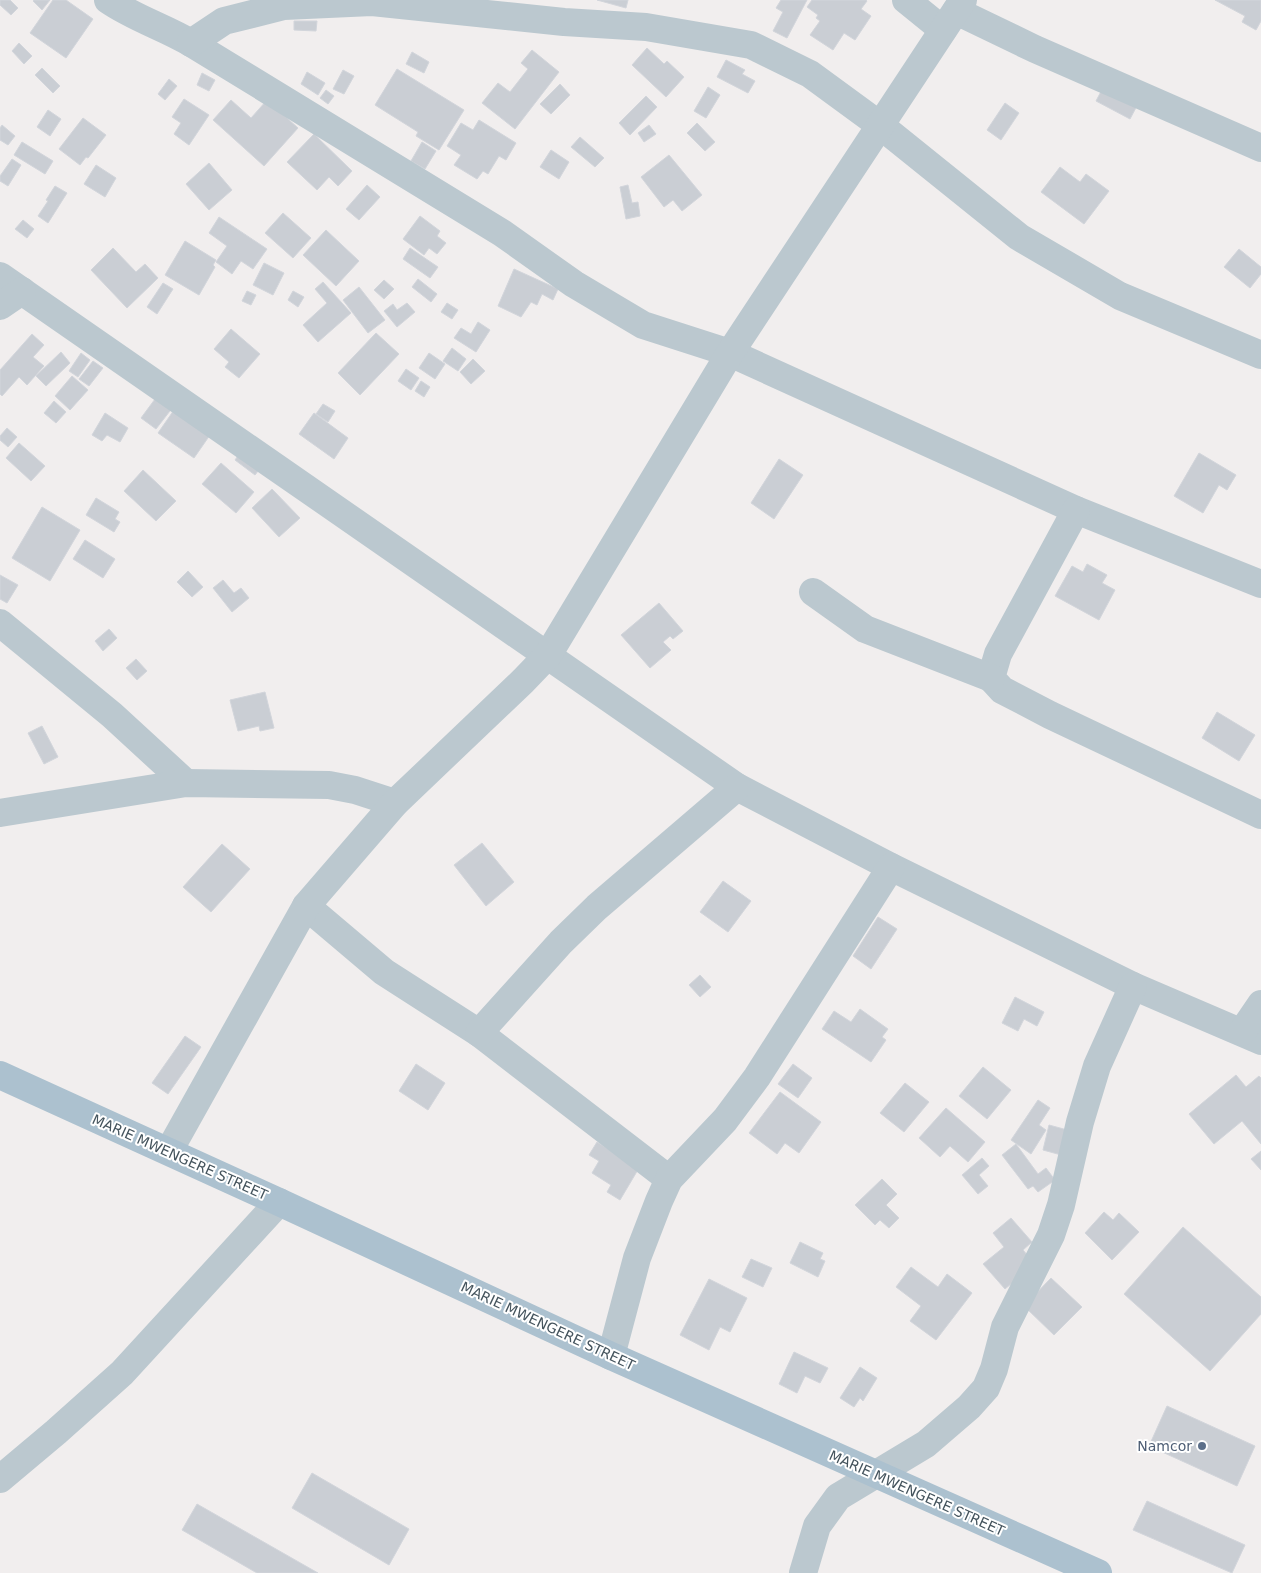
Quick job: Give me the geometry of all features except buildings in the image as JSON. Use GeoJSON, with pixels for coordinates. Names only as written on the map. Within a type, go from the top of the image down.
{"type":"FeatureCollection","features":[{"type":"Feature","properties":{"kind":"main road","name":"MARIE MWENGERE STREET"},"geometry":{"type":"LineString","coordinates":[[0,1075],[611,1356],[1098,1573]]}},
{"type":"Feature","properties":{"kind":"street"},"geometry":{"type":"LineString","coordinates":[[108,0],[126,12],[191,43],[502,233],[574,284],[643,324],[730,353],[1076,510],[1261,584]]}},
{"type":"Feature","properties":{"kind":"street"},"geometry":{"type":"LineString","coordinates":[[191,43],[224,21],[247,0]]}},
{"type":"Feature","properties":{"kind":"street"},"geometry":{"type":"LineString","coordinates":[[906,0],[954,14],[1261,148]]}},
{"type":"Feature","properties":{"kind":"street"},"geometry":{"type":"LineString","coordinates":[[224,21],[284,6],[372,2],[554,21],[656,29],[751,45],[810,74],[881,126],[1019,237],[1120,296],[1261,355]]}},
{"type":"Feature","properties":{"kind":"street"},"geometry":{"type":"LineString","coordinates":[[169,1152],[306,906],[395,803],[518,687],[548,655],[730,353],[954,14]]}},
{"type":"Feature","properties":{"kind":"street"},"geometry":{"type":"LineString","coordinates":[[0,276],[737,787],[1133,986],[1251,1037],[1261,1004]]}},
{"type":"Feature","properties":{"kind":"street"},"geometry":{"type":"LineString","coordinates":[[0,306],[22,291]]}},
{"type":"Feature","properties":{"kind":"street"},"geometry":{"type":"LineString","coordinates":[[991,678],[998,654],[1076,510]]}},
{"type":"Feature","properties":{"kind":"street"},"geometry":{"type":"LineString","coordinates":[[813,592],[865,629],[991,678],[1002,690],[1261,815]]}},
{"type":"Feature","properties":{"kind":"street"},"geometry":{"type":"LineString","coordinates":[[0,623],[112,715],[186,783]]}},
{"type":"Feature","properties":{"kind":"street"},"geometry":{"type":"LineString","coordinates":[[0,813],[186,783],[329,785],[355,790],[395,803]]}},
{"type":"Feature","properties":{"kind":"street"},"geometry":{"type":"LineString","coordinates":[[479,1033],[561,942],[597,907],[737,787]]}},
{"type":"Feature","properties":{"kind":"street"},"geometry":{"type":"LineString","coordinates":[[611,1356],[637,1258],[669,1178],[725,1120],[757,1077],[891,866]]}},
{"type":"Feature","properties":{"kind":"street"},"geometry":{"type":"LineString","coordinates":[[306,906],[384,972],[479,1033],[669,1178]]}},
{"type":"Feature","properties":{"kind":"street"},"geometry":{"type":"LineString","coordinates":[[803,1573],[817,1526],[838,1497],[926,1444],[969,1407],[986,1388],[994,1369],[1005,1327],[1051,1236],[1061,1205],[1080,1122],[1097,1066],[1133,986]]}},
{"type":"Feature","properties":{"kind":"street"},"geometry":{"type":"LineString","coordinates":[[0,1479],[122,1373],[279,1202]]}},
{"type":"Feature","properties":{"kind":"place","name":"Namcor"},"geometry":{"type":"Point","coordinates":[1202,1446]}}]}
